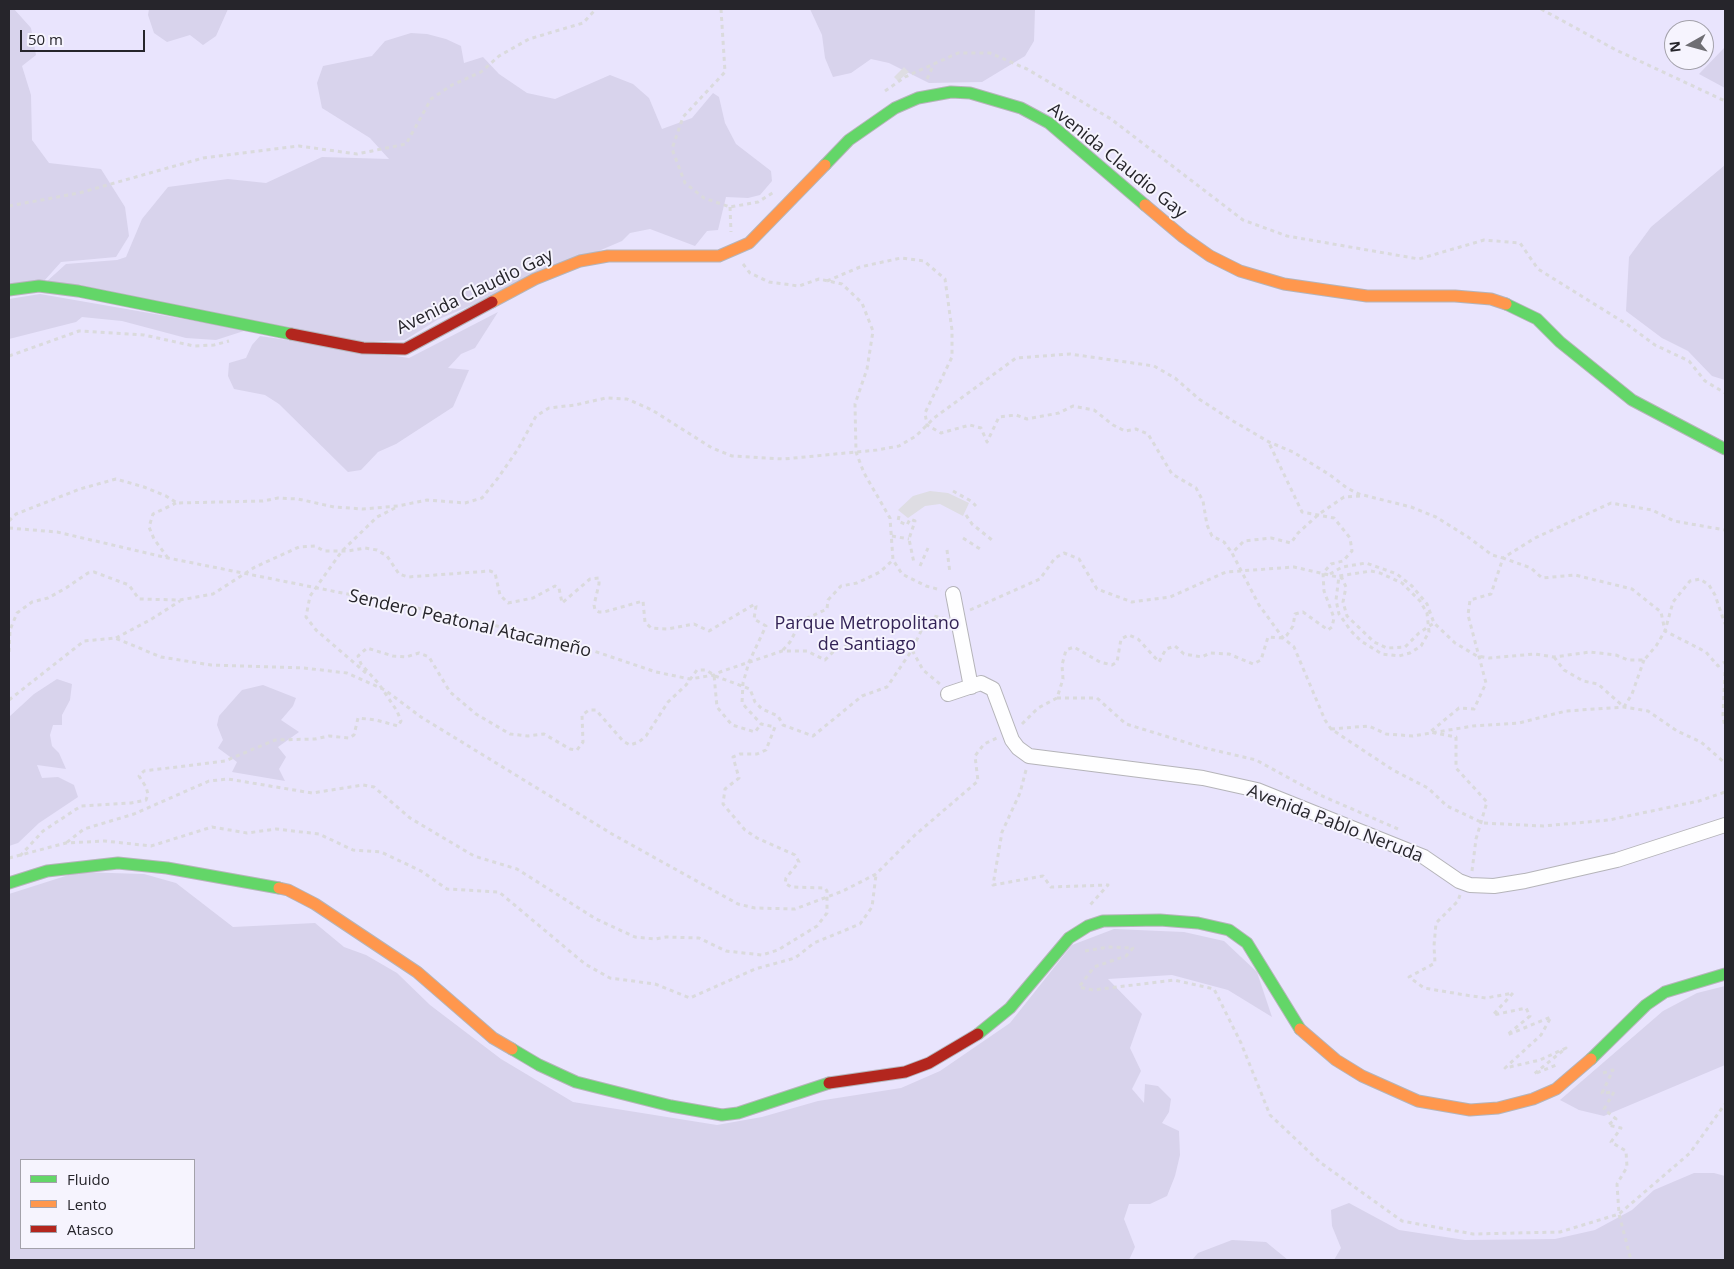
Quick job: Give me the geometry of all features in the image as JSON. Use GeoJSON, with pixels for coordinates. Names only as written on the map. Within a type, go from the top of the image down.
{"type":"FeatureCollection","features":[{"type":"Feature","properties":{"kind":"street","name":"Avenida Claudio Gay"},"geometry":{"type":"LineString","coordinates":[[9,290],[39,286],[78,291],[363,348],[405,349],[535,279],[580,261],[608,256],[718,256],[749,243],[772,222],[849,140],[871,124],[895,108],[918,98],[951,92],[970,93],[1021,108],[1049,123],[1183,238],[1210,256],[1240,271],[1264,280],[1284,284],[1367,296],[1455,296],[1491,299],[1513,306],[1537,319],[1560,342],[1632,400],[1725,449]]}},
{"type":"Feature","properties":{"kind":"street"},"geometry":{"type":"LineString","coordinates":[[953,594],[971,687]]}},
{"type":"Feature","properties":{"kind":"street"},"geometry":{"type":"LineString","coordinates":[[948,694],[981,683],[993,689],[1009,732],[1018,748],[1029,756]]}},
{"type":"Feature","properties":{"kind":"street","name":"Avenida Pablo Neruda"},"geometry":{"type":"LineString","coordinates":[[1029,756],[1203,778],[1257,790],[1494,886],[1618,860],[1725,825]]}},
{"type":"Feature","properties":{"kind":"street"},"geometry":{"type":"LineString","coordinates":[[9,883],[47,872],[85,865],[118,864],[167,868],[288,890],[315,904],[418,972],[493,1038],[539,1065],[576,1082],[671,1106],[722,1115],[738,1113],[825,1083],[905,1072],[929,1063],[969,1041],[1010,1008],[1069,938],[1088,926],[1103,921],[1160,920],[1198,923],[1229,930],[1247,943],[1262,965],[1285,1009],[1298,1027],[1316,1045],[1362,1076],[1418,1101],[1470,1110],[1498,1108],[1533,1099],[1556,1089],[1584,1067],[1646,1005],[1665,992],[1725,974]]}},
{"type":"Feature","properties":{"kind":"path"},"geometry":{"type":"LineString","coordinates":[[9,206],[79,193],[202,158],[299,146],[356,154],[406,144],[432,99],[452,85],[481,72],[499,56],[529,39],[583,23],[596,9]]}},
{"type":"Feature","properties":{"kind":"path"},"geometry":{"type":"LineString","coordinates":[[721,9],[725,72],[683,117],[672,149],[686,183],[704,198],[730,207],[758,202],[778,189]]}},
{"type":"Feature","properties":{"kind":"path"},"geometry":{"type":"LineString","coordinates":[[1541,9],[1616,50],[1725,101]]}},
{"type":"Feature","properties":{"kind":"path"},"geometry":{"type":"LineString","coordinates":[[883,92],[905,77],[958,53],[990,53],[1027,69],[1111,119],[1243,220],[1287,236],[1419,259],[1484,240],[1520,243],[1538,269],[1628,325],[1655,345],[1689,361],[1705,381],[1725,393]]}},
{"type":"Feature","properties":{"kind":"path"},"geometry":{"type":"LineString","coordinates":[[730,207],[732,249],[750,274],[769,282],[800,286],[819,279],[842,284],[862,303],[873,331],[867,369],[855,404],[856,452],[864,473],[890,518],[893,560],[902,574],[926,586],[953,594]]}},
{"type":"Feature","properties":{"kind":"path"},"geometry":{"type":"LineString","coordinates":[[827,281],[860,267],[901,258],[924,261],[945,279],[949,298],[952,357],[925,414],[927,426]]}},
{"type":"Feature","properties":{"kind":"path"},"geometry":{"type":"LineString","coordinates":[[9,356],[79,331],[144,335],[194,346],[214,345],[236,338]]}},
{"type":"Feature","properties":{"kind":"path"},"geometry":{"type":"LineString","coordinates":[[168,558],[154,539],[149,527],[153,514],[177,503],[264,501],[278,498],[298,499],[334,507],[363,509],[398,506],[427,500],[465,503],[482,498],[518,449],[536,416],[550,408],[606,398],[627,399],[652,410],[712,448],[732,456],[784,459],[856,452],[899,446],[916,436],[993,373],[1016,358],[1070,354],[1154,366],[1175,378],[1199,399],[1233,422],[1269,442],[1293,452],[1347,488],[1364,496],[1411,507],[1436,517],[1492,555],[1531,568],[1542,578],[1575,575],[1632,589],[1661,612],[1665,631]]}},
{"type":"Feature","properties":{"kind":"path"},"geometry":{"type":"LineString","coordinates":[[927,426],[941,433],[970,425],[981,428],[988,442],[1000,417],[1016,415],[1027,419],[1059,412],[1073,406],[1094,410],[1113,425],[1125,431],[1136,429],[1148,434],[1172,474],[1196,488],[1203,501],[1207,525],[1212,536],[1224,542],[1242,570],[1259,605],[1283,638],[1294,648],[1325,720],[1331,729],[1393,770],[1428,788],[1447,806],[1483,823],[1543,826],[1610,820],[1700,801],[1725,792]]}},
{"type":"Feature","properties":{"kind":"path"},"geometry":{"type":"LineString","coordinates":[[1269,442],[1302,512],[1334,518],[1342,525],[1350,538],[1352,551],[1343,562],[1331,564],[1323,573],[1324,592],[1334,618],[1332,627],[1328,630],[1303,612],[1295,614],[1293,626],[1283,638]]}},
{"type":"Feature","properties":{"kind":"path"},"geometry":{"type":"LineString","coordinates":[[9,521],[16,514],[80,489],[116,480],[144,487],[177,503]]}},
{"type":"Feature","properties":{"kind":"path"},"geometry":{"type":"LineString","coordinates":[[953,491],[971,500],[976,506]]}},
{"type":"Feature","properties":{"kind":"path"},"geometry":{"type":"LineString","coordinates":[[1232,553],[1244,541],[1271,538],[1291,543],[1298,533],[1319,514],[1344,498],[1364,496]]}},
{"type":"Feature","properties":{"kind":"path"},"geometry":{"type":"LineString","coordinates":[[1430,732],[1459,708],[1474,709],[1486,683],[1477,656],[1468,615],[1470,600],[1491,594],[1503,558],[1535,538],[1611,503],[1652,510],[1674,521],[1725,530]]}},
{"type":"Feature","properties":{"kind":"path"},"geometry":{"type":"LineString","coordinates":[[379,684],[316,630],[306,617],[310,596],[342,551],[377,517],[398,506]]}},
{"type":"Feature","properties":{"kind":"path"},"geometry":{"type":"LineString","coordinates":[[966,515],[972,524],[992,540]]}},
{"type":"Feature","properties":{"kind":"path"},"geometry":{"type":"LineString","coordinates":[[899,516],[898,521],[907,525],[910,519],[915,521],[910,539],[914,563]]}},
{"type":"Feature","properties":{"kind":"path","name":"Sendero Peatonal Atacameño"},"geometry":{"type":"LineString","coordinates":[[9,528],[57,532],[168,558],[432,611],[570,644],[656,672],[690,679],[714,676],[782,651],[807,652],[825,660],[835,650],[855,643],[895,642],[912,650]]}},
{"type":"Feature","properties":{"kind":"path"},"geometry":{"type":"LineString","coordinates":[[892,536],[910,539]]}},
{"type":"Feature","properties":{"kind":"path"},"geometry":{"type":"LineString","coordinates":[[963,538],[980,549]]}},
{"type":"Feature","properties":{"kind":"path"},"geometry":{"type":"LineString","coordinates":[[9,652],[10,630],[17,613],[32,602],[48,598],[72,585],[88,573],[94,572],[129,585],[139,599],[180,600],[213,594],[272,558],[299,547],[315,546],[324,551],[365,548],[377,550],[387,556],[393,567],[408,577],[490,571],[495,573],[500,595],[508,603],[532,598],[555,586],[559,588],[562,603],[590,579],[599,578],[594,605],[595,610],[604,612],[643,601],[645,622],[651,628],[667,630],[694,624],[709,631],[755,604],[754,619],[766,626],[749,662],[743,687],[742,703],[761,724],[774,728],[766,750],[757,754],[734,755],[739,778],[725,788],[722,804],[745,830],[757,838],[795,854],[798,862],[786,878],[785,883],[788,886],[822,887],[827,891],[827,913],[821,923],[778,950],[762,955],[726,951],[698,938],[666,937],[655,939],[635,937],[596,919],[517,869],[474,856],[410,818],[374,788],[363,785],[312,793],[228,779],[209,781],[134,814],[84,829],[66,843]]}},
{"type":"Feature","properties":{"kind":"path"},"geometry":{"type":"LineString","coordinates":[[920,566],[928,548]]}},
{"type":"Feature","properties":{"kind":"path"},"geometry":{"type":"LineString","coordinates":[[947,550],[950,573]]}},
{"type":"Feature","properties":{"kind":"path"},"geometry":{"type":"LineString","coordinates":[[20,856],[43,831],[81,806],[131,804],[146,800],[148,794],[146,787],[139,776],[144,771],[224,761],[274,740],[315,739],[329,736],[349,738],[354,735],[358,718],[376,720],[398,726],[401,721],[398,711],[379,684],[361,664],[358,656],[367,648],[393,656],[419,653],[429,658],[450,692],[476,714],[510,734],[528,736],[544,734],[570,749],[577,750],[583,742],[582,715],[588,710],[596,710],[623,741],[630,745],[646,736],[668,702],[697,670],[706,670],[714,676],[750,689],[755,702],[762,710],[778,716],[788,729],[813,736],[862,696],[887,687],[912,650],[922,629],[934,616],[945,618],[958,616],[1040,579],[1055,558],[1064,553],[1079,559],[1097,588],[1132,602],[1170,597],[1226,572],[1294,567],[1339,576],[1371,571],[1392,578],[1411,591],[1420,600],[1427,613],[1429,626],[1429,632],[1421,646],[1410,653],[1399,656],[1382,654],[1361,641],[1339,614],[1336,600],[1339,576]]}},
{"type":"Feature","properties":{"kind":"path"},"geometry":{"type":"LineString","coordinates":[[782,651],[790,642],[801,622],[827,609],[828,600],[841,586],[857,583],[880,572],[893,560]]}},
{"type":"Feature","properties":{"kind":"path"},"geometry":{"type":"LineString","coordinates":[[1330,574],[1342,567],[1355,564],[1366,563],[1386,568],[1412,586],[1427,604],[1434,623],[1455,642],[1477,656],[1489,658],[1535,654],[1554,657],[1590,652],[1616,655],[1628,660],[1644,660]]}},
{"type":"Feature","properties":{"kind":"path"},"geometry":{"type":"LineString","coordinates":[[1339,576],[1346,587],[1343,602],[1347,616],[1374,642],[1387,648],[1405,647],[1434,623]]}},
{"type":"Feature","properties":{"kind":"path"},"geometry":{"type":"LineString","coordinates":[[1624,707],[1632,694],[1644,660],[1656,646],[1665,631],[1673,602],[1690,580],[1700,579],[1709,585],[1715,595],[1725,624]]}},
{"type":"Feature","properties":{"kind":"path"},"geometry":{"type":"LineString","coordinates":[[9,700],[84,641],[115,638],[150,620],[180,600]]}},
{"type":"Feature","properties":{"kind":"path"},"geometry":{"type":"LineString","coordinates":[[1665,631],[1706,652],[1718,666],[1725,662]]}},
{"type":"Feature","properties":{"kind":"path"},"geometry":{"type":"LineString","coordinates":[[1057,698],[1063,679],[1062,665],[1066,650],[1074,647],[1100,662],[1112,665],[1117,662],[1121,639],[1129,635],[1138,639],[1159,662],[1166,649],[1175,646],[1184,654],[1202,657],[1210,653],[1229,654],[1253,664],[1261,660],[1268,637],[1283,638]]}},
{"type":"Feature","properties":{"kind":"path"},"geometry":{"type":"LineString","coordinates":[[115,638],[160,657],[211,664],[304,668],[347,673],[382,689],[422,717],[612,834],[738,904],[755,908],[795,909],[827,897],[876,874],[915,835],[978,781],[975,756],[984,744],[1014,730],[1038,708],[1057,698],[1097,698],[1126,724],[1201,747],[1256,760],[1320,795],[1395,827],[1402,833]]}},
{"type":"Feature","properties":{"kind":"path"},"geometry":{"type":"LineString","coordinates":[[912,650],[923,670],[938,682],[948,694]]}},
{"type":"Feature","properties":{"kind":"path"},"geometry":{"type":"LineString","coordinates":[[1554,657],[1564,670],[1583,681],[1598,684],[1624,707]]}},
{"type":"Feature","properties":{"kind":"path"},"geometry":{"type":"LineString","coordinates":[[1725,672],[1723,682],[1725,728]]}},
{"type":"Feature","properties":{"kind":"path"},"geometry":{"type":"LineString","coordinates":[[714,676],[717,706],[732,725],[755,732],[761,724]]}},
{"type":"Feature","properties":{"kind":"path"},"geometry":{"type":"LineString","coordinates":[[1331,729],[1369,726],[1386,734],[1413,736],[1430,732],[1519,723],[1566,711],[1624,707],[1648,711],[1677,731],[1701,742],[1725,764]]}},
{"type":"Feature","properties":{"kind":"path"},"geometry":{"type":"LineString","coordinates":[[1430,732],[1456,737],[1456,768],[1488,802],[1483,823],[1476,840],[1468,875],[1458,901],[1436,923],[1435,963],[1409,977],[1424,988],[1465,996],[1486,998],[1513,993],[1493,1015],[1526,1008],[1530,1016],[1507,1035],[1551,1017],[1541,1034],[1505,1068],[1540,1060],[1566,1048],[1534,1074],[1560,1063]]}},
{"type":"Feature","properties":{"kind":"path"},"geometry":{"type":"LineString","coordinates":[[1029,756],[1020,793],[1002,832],[993,885],[1043,876],[1051,887],[1108,885],[1084,912],[1103,921]]}},
{"type":"Feature","properties":{"kind":"path"},"geometry":{"type":"LineString","coordinates":[[9,858],[66,843],[105,841],[151,846],[212,827],[247,833],[276,829],[319,834],[353,850],[381,852],[420,871],[447,889],[499,892],[585,964],[610,978],[655,984],[690,998],[755,969],[795,958],[814,943],[860,924],[872,907],[876,874]]}},
{"type":"Feature","properties":{"kind":"path"},"geometry":{"type":"LineString","coordinates":[[1468,875],[1479,874]]}},
{"type":"Feature","properties":{"kind":"path"},"geometry":{"type":"LineString","coordinates":[[1077,952],[1108,947],[1134,948],[1126,956],[1094,967],[1079,987],[1093,990],[1174,980],[1214,989],[1241,1043],[1270,1115],[1321,1163],[1402,1221],[1473,1234],[1560,1232],[1619,1214],[1690,1153],[1725,1104]]}},
{"type":"Feature","properties":{"kind":"path"},"geometry":{"type":"LineString","coordinates":[[1604,1046],[1601,1074],[1613,1070],[1602,1093],[1614,1092],[1604,1109],[1616,1119],[1608,1126],[1622,1128],[1611,1142],[1626,1150],[1627,1167],[1617,1184],[1619,1214],[1631,1260]]}},
{"type":"Feature","properties":{"kind":"green space","name":"Parque Metropolitano de Santiago"},"geometry":{"type":"Polygon","coordinates":[[[9,9],[1725,9],[1725,1260],[9,1260],[9,9]]]}},
{"type":"Feature","properties":{"kind":"shaded area"},"geometry":{"type":"Polygon","coordinates":[[[9,9],[14,9],[31,28],[36,55],[22,66],[31,95],[32,140],[49,163],[101,169],[125,207],[129,236],[116,257],[61,262],[44,281],[9,286],[9,9]]]}},
{"type":"Feature","properties":{"kind":"shaded area"},"geometry":{"type":"Polygon","coordinates":[[[149,9],[228,9],[216,36],[203,45],[190,35],[167,42],[154,33],[148,15],[149,9]]]}},
{"type":"Feature","properties":{"kind":"shaded area"},"geometry":{"type":"Polygon","coordinates":[[[810,9],[1035,9],[1034,41],[1025,56],[982,82],[929,83],[889,63],[871,59],[851,73],[833,77],[825,58],[822,35],[810,9]]]}},
{"type":"Feature","properties":{"kind":"shaded area"},"geometry":{"type":"Polygon","coordinates":[[[411,33],[427,34],[446,39],[461,46],[464,63],[483,57],[499,74],[527,93],[555,99],[610,75],[633,84],[649,98],[662,129],[692,118],[713,93],[719,97],[725,123],[736,144],[771,171],[772,181],[760,195],[748,198],[726,197],[718,230],[707,231],[695,246],[650,229],[630,233],[622,241],[437,320],[405,340],[364,342],[45,283],[66,264],[117,260],[126,257],[142,219],[168,187],[228,179],[266,183],[322,157],[389,159],[370,138],[322,108],[317,83],[323,66],[372,56],[385,41],[411,33]]]}},
{"type":"Feature","properties":{"kind":"shaded area"},"geometry":{"type":"Polygon","coordinates":[[[1725,47],[1725,88],[1699,74],[1703,70],[1714,70],[1714,58],[1725,47]]]}},
{"type":"Feature","properties":{"kind":"shaded area"},"geometry":{"type":"Polygon","coordinates":[[[1725,165],[1725,380],[1712,376],[1688,351],[1662,338],[1626,311],[1629,257],[1651,227],[1725,165]]]}},
{"type":"Feature","properties":{"kind":"shaded area"},"geometry":{"type":"Polygon","coordinates":[[[40,294],[247,330],[216,340],[186,338],[122,321],[82,317],[76,322],[9,339],[9,299],[40,294]]]}},
{"type":"Feature","properties":{"kind":"shaded area"},"geometry":{"type":"Polygon","coordinates":[[[498,312],[475,348],[461,354],[448,368],[469,370],[453,407],[396,444],[378,452],[361,470],[348,472],[279,404],[265,395],[234,389],[228,376],[229,363],[246,358],[252,345],[260,336],[409,358],[498,312]]]}},
{"type":"Feature","properties":{"kind":"shaded area"},"geometry":{"type":"Polygon","coordinates":[[[57,679],[72,684],[70,700],[62,715],[62,725],[53,725],[50,735],[52,746],[59,753],[66,769],[37,765],[42,778],[58,777],[74,785],[78,797],[39,823],[18,843],[9,846],[9,717],[34,694],[57,679]]]}},
{"type":"Feature","properties":{"kind":"shaded area"},"geometry":{"type":"Polygon","coordinates":[[[263,685],[296,698],[293,706],[281,720],[299,732],[278,747],[286,757],[279,769],[285,781],[232,772],[237,762],[218,748],[223,740],[217,725],[219,716],[242,690],[263,685]]]}},
{"type":"Feature","properties":{"kind":"shaded area"},"geometry":{"type":"Polygon","coordinates":[[[78,872],[144,874],[176,883],[233,927],[315,923],[344,947],[366,955],[397,973],[430,1005],[501,1059],[573,1102],[717,1125],[762,1117],[818,1101],[901,1088],[940,1071],[1010,1023],[1072,945],[1114,929],[1184,932],[1224,941],[1257,972],[1272,1017],[1228,990],[1172,975],[1108,979],[1142,1014],[1130,1048],[1141,1071],[1132,1089],[1144,1103],[1145,1084],[1158,1086],[1171,1099],[1169,1112],[1162,1123],[1179,1131],[1180,1155],[1175,1176],[1167,1196],[1150,1204],[1129,1204],[1124,1219],[1135,1247],[1129,1260],[9,1260],[9,894],[78,872]]]}},
{"type":"Feature","properties":{"kind":"shaded area"},"geometry":{"type":"Polygon","coordinates":[[[1725,986],[1725,1065],[1604,1116],[1579,1110],[1560,1100],[1663,1011],[1697,993],[1725,986]]]}},
{"type":"Feature","properties":{"kind":"shaded area"},"geometry":{"type":"Polygon","coordinates":[[[1694,1173],[1714,1173],[1725,1176],[1725,1260],[1334,1260],[1341,1248],[1332,1226],[1331,1210],[1349,1203],[1399,1230],[1465,1240],[1555,1239],[1595,1230],[1632,1210],[1654,1190],[1694,1173]]]}},
{"type":"Feature","properties":{"kind":"shaded area"},"geometry":{"type":"Polygon","coordinates":[[[1232,1240],[1266,1242],[1288,1260],[1192,1260],[1198,1253],[1232,1240]]]}},
{"type":"Feature","properties":{"kind":"building"},"geometry":{"type":"Polygon","coordinates":[[[904,67],[909,72],[898,81],[894,77],[904,67]]]}},
{"type":"Feature","properties":{"kind":"building"},"geometry":{"type":"Polygon","coordinates":[[[930,491],[948,493],[969,503],[963,516],[940,504],[925,506],[908,518],[898,510],[913,496],[930,491]]]}},
{"type":"Feature","properties":{"kind":"traffic: fast"},"geometry":{"type":"LineString","coordinates":[[825,165],[849,140],[895,108],[918,98],[951,92],[970,93],[1021,108],[1049,123],[1145,205]]}},
{"type":"Feature","properties":{"kind":"traffic: fast"},"geometry":{"type":"LineString","coordinates":[[9,290],[39,286],[78,291],[291,334]]}},
{"type":"Feature","properties":{"kind":"traffic: fast"},"geometry":{"type":"LineString","coordinates":[[1506,304],[1537,319],[1560,342],[1632,400],[1725,449]]}},
{"type":"Feature","properties":{"kind":"traffic: fast"},"geometry":{"type":"LineString","coordinates":[[9,883],[47,871],[118,863],[167,868],[279,888]]}},
{"type":"Feature","properties":{"kind":"traffic: fast"},"geometry":{"type":"LineString","coordinates":[[978,1034],[1010,1008],[1069,938],[1088,926],[1103,921],[1160,920],[1198,923],[1229,930],[1247,943],[1300,1029]]}},
{"type":"Feature","properties":{"kind":"traffic: fast"},"geometry":{"type":"LineString","coordinates":[[1591,1059],[1646,1005],[1665,992],[1725,974]]}},
{"type":"Feature","properties":{"kind":"traffic: fast"},"geometry":{"type":"LineString","coordinates":[[512,1049],[539,1065],[576,1082],[671,1106],[722,1115],[738,1113],[829,1083]]}},
{"type":"Feature","properties":{"kind":"traffic: slow"},"geometry":{"type":"LineString","coordinates":[[492,302],[535,279],[580,261],[608,256],[719,256],[749,243],[825,165]]}},
{"type":"Feature","properties":{"kind":"traffic: slow"},"geometry":{"type":"LineString","coordinates":[[1145,205],[1183,237],[1210,256],[1240,271],[1284,284],[1367,296],[1455,296],[1491,299],[1506,304]]}},
{"type":"Feature","properties":{"kind":"traffic: slow"},"geometry":{"type":"LineString","coordinates":[[279,888],[288,890],[315,904],[417,972],[493,1038],[512,1049]]}},
{"type":"Feature","properties":{"kind":"traffic: slow"},"geometry":{"type":"LineString","coordinates":[[1300,1029],[1336,1060],[1362,1076],[1418,1101],[1470,1110],[1498,1108],[1533,1099],[1556,1089],[1591,1059]]}},
{"type":"Feature","properties":{"kind":"traffic: jam"},"geometry":{"type":"LineString","coordinates":[[291,334],[363,348],[405,349],[492,302]]}},
{"type":"Feature","properties":{"kind":"traffic: jam"},"geometry":{"type":"LineString","coordinates":[[829,1083],[905,1072],[929,1063],[978,1034]]}}]}
